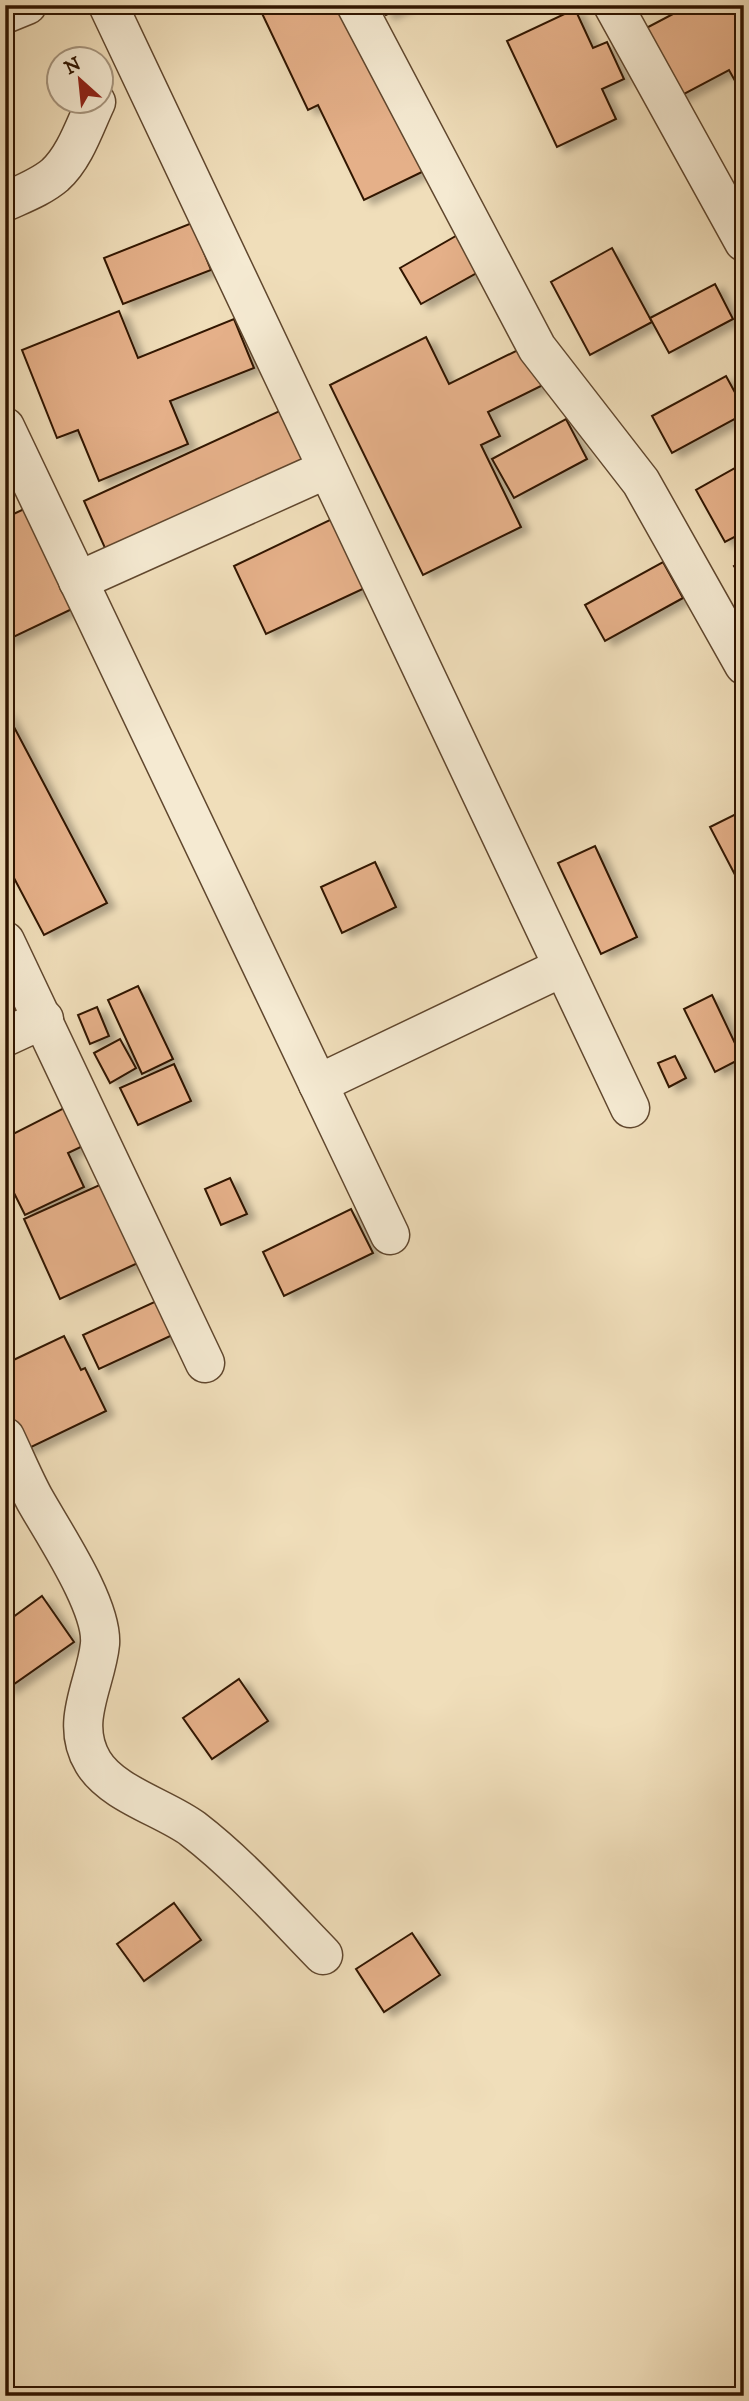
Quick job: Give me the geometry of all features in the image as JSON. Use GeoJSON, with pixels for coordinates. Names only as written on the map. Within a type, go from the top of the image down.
{"type":"FeatureCollection","features":[{"type":"Feature","properties":{"kind":"street"},"geometry":{"type":"LineString","coordinates":[[5,14],[27,5]]}},
{"type":"Feature","properties":{"kind":"street"},"geometry":{"type":"LineString","coordinates":[[108,5],[630,1108]]}},
{"type":"Feature","properties":{"kind":"street"},"geometry":{"type":"LineString","coordinates":[[356,5],[537,348],[641,482],[744,665]]}},
{"type":"Feature","properties":{"kind":"street"},"geometry":{"type":"LineString","coordinates":[[613,5],[744,242]]}},
{"type":"Feature","properties":{"kind":"street"},"geometry":{"type":"LineString","coordinates":[[116,61],[125,42]]}},
{"type":"Feature","properties":{"kind":"street"},"geometry":{"type":"LineString","coordinates":[[5,202],[26,193],[56,174],[74,148],[89,116]]}},
{"type":"Feature","properties":{"kind":"street"},"geometry":{"type":"LineString","coordinates":[[5,427],[16,475],[78,581],[390,1235]]}},
{"type":"Feature","properties":{"kind":"street"},"geometry":{"type":"LineString","coordinates":[[78,581],[327,469]]}},
{"type":"Feature","properties":{"kind":"street"},"geometry":{"type":"LineString","coordinates":[[5,941],[205,1363]]}},
{"type":"Feature","properties":{"kind":"street"},"geometry":{"type":"LineString","coordinates":[[318,1084],[564,967]]}},
{"type":"Feature","properties":{"kind":"street"},"geometry":{"type":"LineString","coordinates":[[5,1037],[44,1019]]}},
{"type":"Feature","properties":{"kind":"street"},"geometry":{"type":"LineString","coordinates":[[5,1437],[19,1503],[83,1587],[95,1615],[100,1642],[84,1711],[83,1739],[93,1764],[118,1787],[191,1828],[259,1888],[323,1955]]}},
{"type":"Feature","properties":{"kind":"building"},"geometry":{"type":"Polygon","coordinates":[[[258,5],[340,5],[424,171],[364,200],[318,105],[308,110],[258,5]]]}},
{"type":"Feature","properties":{"kind":"building"},"geometry":{"type":"Polygon","coordinates":[[[382,5],[407,5],[386,15],[382,5]]]}},
{"type":"Feature","properties":{"kind":"building"},"geometry":{"type":"Polygon","coordinates":[[[690,5],[739,5],[744,14],[744,97],[729,70],[669,102],[633,35],[690,5]]]}},
{"type":"Feature","properties":{"kind":"building"},"geometry":{"type":"Polygon","coordinates":[[[575,9],[593,48],[607,42],[624,79],[602,89],[616,119],[557,147],[507,41],[575,9]]]}},
{"type":"Feature","properties":{"kind":"building"},"geometry":{"type":"Polygon","coordinates":[[[192,223],[211,270],[123,304],[104,258],[192,223]]]}},
{"type":"Feature","properties":{"kind":"building"},"geometry":{"type":"Polygon","coordinates":[[[461,233],[482,270],[421,304],[400,268],[461,233]]]}},
{"type":"Feature","properties":{"kind":"building"},"geometry":{"type":"Polygon","coordinates":[[[612,248],[652,322],[590,355],[551,282],[612,248]]]}},
{"type":"Feature","properties":{"kind":"building"},"geometry":{"type":"Polygon","coordinates":[[[715,284],[733,319],[669,353],[650,318],[715,284]]]}},
{"type":"Feature","properties":{"kind":"building"},"geometry":{"type":"Polygon","coordinates":[[[119,311],[138,358],[234,319],[254,368],[170,401],[188,444],[99,481],[78,430],[57,438],[22,350],[119,311]]]}},
{"type":"Feature","properties":{"kind":"building"},"geometry":{"type":"Polygon","coordinates":[[[426,337],[449,384],[524,347],[543,385],[488,412],[500,436],[481,445],[521,527],[423,575],[330,385],[426,337]]]}},
{"type":"Feature","properties":{"kind":"building"},"geometry":{"type":"Polygon","coordinates":[[[726,376],[744,409],[744,414],[672,453],[652,416],[726,376]]]}},
{"type":"Feature","properties":{"kind":"building"},"geometry":{"type":"Polygon","coordinates":[[[284,409],[310,465],[109,557],[84,501],[284,409]]]}},
{"type":"Feature","properties":{"kind":"building"},"geometry":{"type":"Polygon","coordinates":[[[566,419],[587,459],[514,498],[492,459],[566,419]]]}},
{"type":"Feature","properties":{"kind":"building"},"geometry":{"type":"Polygon","coordinates":[[[744,463],[744,532],[725,542],[696,490],[744,463]]]}},
{"type":"Feature","properties":{"kind":"building"},"geometry":{"type":"Polygon","coordinates":[[[24,509],[72,609],[5,641],[5,518],[24,509]]]}},
{"type":"Feature","properties":{"kind":"building"},"geometry":{"type":"Polygon","coordinates":[[[334,518],[367,587],[266,634],[234,566],[334,518]]]}},
{"type":"Feature","properties":{"kind":"building"},"geometry":{"type":"Polygon","coordinates":[[[744,560],[744,581],[734,566],[744,560]]]}},
{"type":"Feature","properties":{"kind":"building"},"geometry":{"type":"Polygon","coordinates":[[[663,562],[683,598],[605,641],[585,605],[663,562]]]}},
{"type":"Feature","properties":{"kind":"building"},"geometry":{"type":"Polygon","coordinates":[[[5,710],[107,903],[44,935],[5,861],[5,710]]]}},
{"type":"Feature","properties":{"kind":"building"},"geometry":{"type":"Polygon","coordinates":[[[744,810],[744,892],[710,827],[744,810]]]}},
{"type":"Feature","properties":{"kind":"building"},"geometry":{"type":"Polygon","coordinates":[[[595,846],[637,937],[601,954],[558,863],[595,846]]]}},
{"type":"Feature","properties":{"kind":"building"},"geometry":{"type":"Polygon","coordinates":[[[375,862],[396,907],[342,933],[321,887],[375,862]]]}},
{"type":"Feature","properties":{"kind":"building"},"geometry":{"type":"Polygon","coordinates":[[[138,986],[173,1059],[142,1074],[108,1000],[138,986]]]}},
{"type":"Feature","properties":{"kind":"building"},"geometry":{"type":"Polygon","coordinates":[[[712,995],[742,1058],[715,1072],[684,1009],[712,995]]]}},
{"type":"Feature","properties":{"kind":"building"},"geometry":{"type":"Polygon","coordinates":[[[97,1007],[109,1036],[90,1044],[78,1015],[97,1007]]]}},
{"type":"Feature","properties":{"kind":"building"},"geometry":{"type":"Polygon","coordinates":[[[120,1039],[136,1068],[110,1083],[94,1053],[120,1039]]]}},
{"type":"Feature","properties":{"kind":"building"},"geometry":{"type":"Polygon","coordinates":[[[675,1056],[686,1078],[669,1087],[658,1063],[675,1056]]]}},
{"type":"Feature","properties":{"kind":"building"},"geometry":{"type":"Polygon","coordinates":[[[174,1064],[191,1101],[138,1125],[120,1088],[174,1064]]]}},
{"type":"Feature","properties":{"kind":"building"},"geometry":{"type":"Polygon","coordinates":[[[68,1106],[87,1144],[68,1153],[84,1187],[25,1215],[5,1175],[5,1138],[68,1106]]]}},
{"type":"Feature","properties":{"kind":"building"},"geometry":{"type":"Polygon","coordinates":[[[230,1178],[247,1214],[221,1225],[205,1189],[230,1178]]]}},
{"type":"Feature","properties":{"kind":"building"},"geometry":{"type":"Polygon","coordinates":[[[104,1183],[140,1262],[60,1299],[24,1219],[104,1183]]]}},
{"type":"Feature","properties":{"kind":"building"},"geometry":{"type":"Polygon","coordinates":[[[351,1209],[373,1253],[284,1296],[263,1252],[351,1209]]]}},
{"type":"Feature","properties":{"kind":"building"},"geometry":{"type":"Polygon","coordinates":[[[163,1298],[179,1332],[99,1369],[83,1335],[163,1298]]]}},
{"type":"Feature","properties":{"kind":"building"},"geometry":{"type":"Polygon","coordinates":[[[64,1336],[81,1370],[85,1368],[106,1411],[25,1450],[5,1409],[5,1364],[64,1336]]]}},
{"type":"Feature","properties":{"kind":"building"},"geometry":{"type":"Polygon","coordinates":[[[42,1596],[74,1642],[7,1689],[5,1623],[42,1596]]]}},
{"type":"Feature","properties":{"kind":"building"},"geometry":{"type":"Polygon","coordinates":[[[239,1679],[268,1721],[212,1759],[183,1718],[239,1679]]]}},
{"type":"Feature","properties":{"kind":"building"},"geometry":{"type":"Polygon","coordinates":[[[174,1903],[201,1940],[144,1981],[117,1944],[174,1903]]]}},
{"type":"Feature","properties":{"kind":"building"},"geometry":{"type":"Polygon","coordinates":[[[412,1933],[440,1975],[384,2012],[356,1969],[412,1933]]]}},
{"type":"Feature","properties":{"kind":"building"},"geometry":{"type":"Polygon","coordinates":[[[743,2380],[744,2396],[730,2396],[743,2380]]]}}]}
